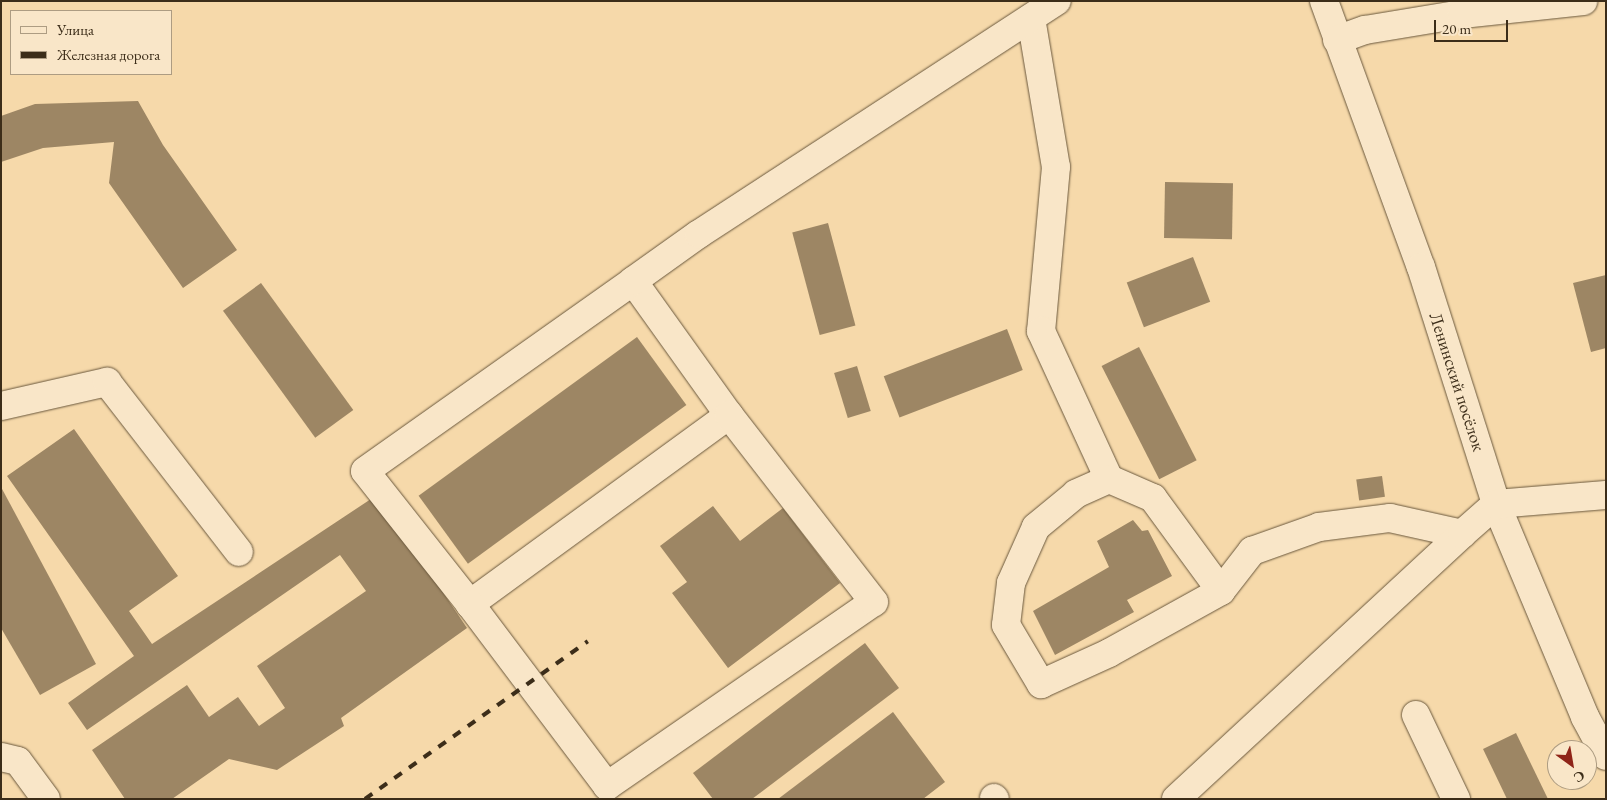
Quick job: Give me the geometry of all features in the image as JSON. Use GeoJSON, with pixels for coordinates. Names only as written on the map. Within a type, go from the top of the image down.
{"type":"FeatureCollection","features":[{"type":"Feature","properties":{"kind":"street"},"geometry":{"type":"LineString","coordinates":[[633,280],[729,415],[874,602],[607,786],[470,604],[365,471],[633,280],[699,234],[1057,1]]}},
{"type":"Feature","properties":{"kind":"street","name":"Ленинский посёлок"},"geometry":{"type":"LineString","coordinates":[[1324,1],[1421,267],[1496,504],[1585,717],[1606,756]]}},
{"type":"Feature","properties":{"kind":"street"},"geometry":{"type":"LineString","coordinates":[[1337,40],[1365,30],[1443,17],[1583,1]]}},
{"type":"Feature","properties":{"kind":"street"},"geometry":{"type":"LineString","coordinates":[[1031,18],[1056,167],[1041,330],[1109,478],[1153,498],[1221,591]]}},
{"type":"Feature","properties":{"kind":"street"},"geometry":{"type":"LineString","coordinates":[[1,406],[107,382],[238,552]]}},
{"type":"Feature","properties":{"kind":"street"},"geometry":{"type":"LineString","coordinates":[[470,604],[729,415]]}},
{"type":"Feature","properties":{"kind":"street"},"geometry":{"type":"LineString","coordinates":[[1109,478],[1076,494],[1036,527],[1011,583],[1006,625],[1041,684],[1109,654],[1221,591],[1252,551],[1319,527],[1390,518],[1462,534]]}},
{"type":"Feature","properties":{"kind":"street"},"geometry":{"type":"LineString","coordinates":[[1176,799],[1496,504],[1606,495]]}},
{"type":"Feature","properties":{"kind":"street"},"geometry":{"type":"LineString","coordinates":[[1416,716],[1456,799]]}},
{"type":"Feature","properties":{"kind":"street"},"geometry":{"type":"LineString","coordinates":[[1,757],[18,761],[46,799]]}},
{"type":"Feature","properties":{"kind":"building"},"geometry":{"type":"Polygon","coordinates":[[[138,101],[163,145],[237,250],[183,288],[109,183],[114,142],[43,148],[1,162],[1,116],[35,104],[138,101]]]}},
{"type":"Feature","properties":{"kind":"building"},"geometry":{"type":"Polygon","coordinates":[[[1165,182],[1233,183],[1232,239],[1164,238],[1165,182]]]}},
{"type":"Feature","properties":{"kind":"building"},"geometry":{"type":"Polygon","coordinates":[[[828,223],[855,325],[820,335],[792,233],[828,223]]]}},
{"type":"Feature","properties":{"kind":"building"},"geometry":{"type":"Polygon","coordinates":[[[1193,257],[1210,302],[1144,327],[1127,282],[1193,257]]]}},
{"type":"Feature","properties":{"kind":"building"},"geometry":{"type":"Polygon","coordinates":[[[1606,275],[1606,348],[1591,352],[1573,283],[1606,275]]]}},
{"type":"Feature","properties":{"kind":"building"},"geometry":{"type":"Polygon","coordinates":[[[261,283],[353,410],[315,438],[223,311],[261,283]]]}},
{"type":"Feature","properties":{"kind":"building"},"geometry":{"type":"Polygon","coordinates":[[[1007,329],[1023,370],[900,417],[884,376],[1007,329]]]}},
{"type":"Feature","properties":{"kind":"building"},"geometry":{"type":"Polygon","coordinates":[[[637,337],[686,405],[468,564],[419,496],[637,337]]]}},
{"type":"Feature","properties":{"kind":"building"},"geometry":{"type":"Polygon","coordinates":[[[1139,347],[1197,460],[1159,479],[1102,366],[1139,347]]]}},
{"type":"Feature","properties":{"kind":"building"},"geometry":{"type":"Polygon","coordinates":[[[857,366],[871,411],[848,418],[834,373],[857,366]]]}},
{"type":"Feature","properties":{"kind":"building"},"geometry":{"type":"Polygon","coordinates":[[[74,429],[178,576],[129,611],[152,644],[377,495],[467,628],[341,718],[344,726],[277,770],[229,759],[172,799],[125,799],[92,750],[187,685],[209,717],[238,697],[259,726],[285,708],[257,666],[366,591],[340,555],[87,730],[68,703],[134,656],[7,476],[74,429]]]}},
{"type":"Feature","properties":{"kind":"building"},"geometry":{"type":"Polygon","coordinates":[[[1382,476],[1385,497],[1359,500],[1356,480],[1382,476]]]}},
{"type":"Feature","properties":{"kind":"building"},"geometry":{"type":"Polygon","coordinates":[[[1,487],[96,664],[40,695],[1,628],[1,487]]]}},
{"type":"Feature","properties":{"kind":"building"},"geometry":{"type":"Polygon","coordinates":[[[713,506],[740,541],[783,508],[840,583],[728,668],[672,593],[687,582],[660,546],[713,506]]]}},
{"type":"Feature","properties":{"kind":"building"},"geometry":{"type":"Polygon","coordinates":[[[1133,520],[1142,531],[1148,530],[1172,576],[1127,600],[1134,612],[1055,655],[1033,611],[1109,567],[1097,541],[1133,520]]]}},
{"type":"Feature","properties":{"kind":"building"},"geometry":{"type":"Polygon","coordinates":[[[865,643],[899,688],[752,799],[713,799],[693,773],[865,643]]]}},
{"type":"Feature","properties":{"kind":"building"},"geometry":{"type":"Polygon","coordinates":[[[893,712],[945,782],[923,799],[778,799],[893,712]]]}},
{"type":"Feature","properties":{"kind":"building"},"geometry":{"type":"Polygon","coordinates":[[[1516,733],[1548,799],[1507,799],[1483,749],[1516,733]]]}},
{"type":"Feature","properties":{"kind":"railway"},"geometry":{"type":"LineString","coordinates":[[365,799],[588,641]]}}]}
